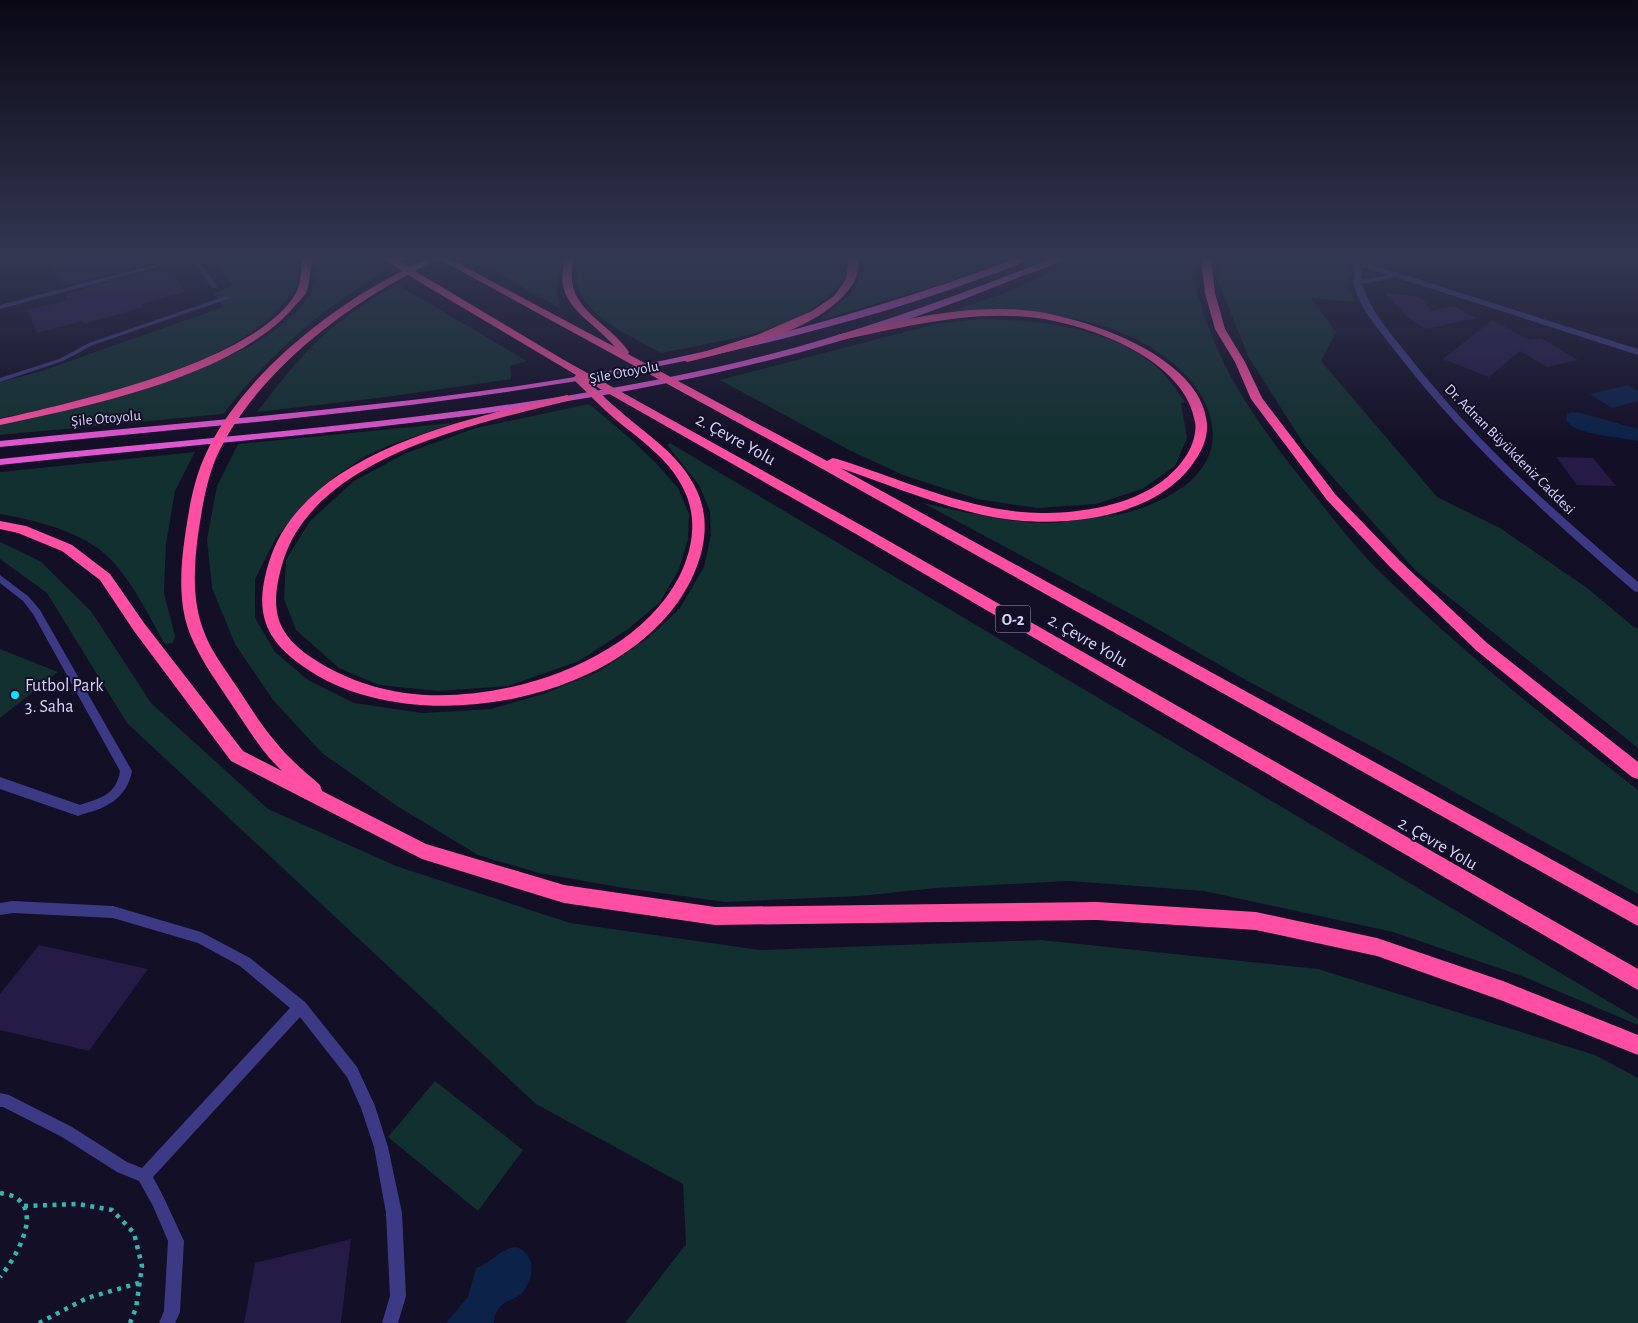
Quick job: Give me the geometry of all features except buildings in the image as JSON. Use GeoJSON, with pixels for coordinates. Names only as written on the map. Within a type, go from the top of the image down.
{"type":"FeatureCollection","features":[{"type":"Feature","properties":{"kind":"highway"},"geometry":{"type":"LineString","coordinates":[[0,422],[74,405],[144,385],[223,354],[268,328],[276,321]]}},
{"type":"Feature","properties":{"kind":"highway"},"geometry":{"type":"LineString","coordinates":[[330,804],[272,750],[221,674],[196,630],[186,583],[196,502],[211,456],[237,412],[290,356],[332,321]]}},
{"type":"Feature","properties":{"kind":"highway","name":"2. Çevre Yolu"},"geometry":{"type":"LineString","coordinates":[[491,321],[560,362],[861,531],[1638,980]]}},
{"type":"Feature","properties":{"kind":"highway","name":"2. Çevre Yolu"},"geometry":{"type":"LineString","coordinates":[[560,321],[807,455],[1638,918]]}},
{"type":"Feature","properties":{"kind":"highway"},"geometry":{"type":"LineString","coordinates":[[592,321],[608,334],[630,358]]}},
{"type":"Feature","properties":{"kind":"highway"},"geometry":{"type":"LineString","coordinates":[[687,359],[791,326],[802,321]]}},
{"type":"Feature","properties":{"kind":"highway","name":"Şile Otoyolu"},"geometry":{"type":"LineString","coordinates":[[0,444],[418,402],[545,384],[741,348],[838,321]]}},
{"type":"Feature","properties":{"kind":"highway","name":"Şile Otoyolu"},"geometry":{"type":"LineString","coordinates":[[0,462],[240,438],[567,398],[707,370],[841,337],[889,321]]}},
{"type":"Feature","properties":{"kind":"highway"},"geometry":{"type":"LineString","coordinates":[[841,337],[917,321]]}},
{"type":"Feature","properties":{"kind":"highway"},"geometry":{"type":"LineString","coordinates":[[807,455],[873,474],[934,498],[990,511],[1040,517],[1096,513],[1133,502],[1167,485],[1188,466],[1200,440],[1201,421],[1190,394],[1182,381],[1150,356],[1118,339],[1079,324],[1064,321]]}},
{"type":"Feature","properties":{"kind":"highway"},"geometry":{"type":"LineString","coordinates":[[1218,321],[1220,329],[1240,362],[1258,399],[1331,498],[1395,564],[1482,647],[1638,772]]}},
{"type":"Feature","properties":{"kind":"highway"},"geometry":{"type":"LineString","coordinates":[[560,362],[618,416],[658,448],[679,472],[696,501],[700,517],[697,554],[680,590],[663,612],[637,635],[606,656],[570,675],[517,691],[456,700],[405,699],[343,683],[304,662],[276,634],[270,612],[270,583],[276,556],[298,518],[331,488],[362,466],[403,447],[456,427],[567,398]]}},
{"type":"Feature","properties":{"kind":"highway"},"geometry":{"type":"LineString","coordinates":[[0,525],[20,529],[67,548],[105,577],[139,627],[237,756],[422,851],[564,894],[715,916],[1097,911],[1256,921],[1378,948],[1502,991],[1638,1045]]}},
{"type":"Feature","properties":{"kind":"street","name":"Dr. Adnan Büyükdeniz Caddesi"},"geometry":{"type":"LineString","coordinates":[[1378,321],[1427,387],[1498,463],[1572,532],[1638,588]]}},
{"type":"Feature","properties":{"kind":"street"},"geometry":{"type":"LineString","coordinates":[[1538,321],[1638,352]]}},
{"type":"Feature","properties":{"kind":"street"},"geometry":{"type":"LineString","coordinates":[[1563,321],[1638,344]]}},
{"type":"Feature","properties":{"kind":"street"},"geometry":{"type":"LineString","coordinates":[[0,783],[78,810]]}},
{"type":"Feature","properties":{"kind":"lane"},"geometry":{"type":"LineString","coordinates":[[0,380],[61,360],[91,344],[159,321]]}},
{"type":"Feature","properties":{"kind":"lane"},"geometry":{"type":"LineString","coordinates":[[0,578],[26,599],[37,612],[126,771],[123,783],[113,796],[96,806],[78,810]]}},
{"type":"Feature","properties":{"kind":"lane"},"geometry":{"type":"LineString","coordinates":[[0,909],[13,907],[113,912],[201,938],[245,962],[300,1007],[352,1072],[368,1106],[381,1147],[394,1212],[398,1296],[390,1323]]}},
{"type":"Feature","properties":{"kind":"lane"},"geometry":{"type":"LineString","coordinates":[[144,1176],[300,1007]]}},
{"type":"Feature","properties":{"kind":"lane"},"geometry":{"type":"LineString","coordinates":[[0,1100],[4,1100],[67,1132],[122,1167],[144,1176],[158,1201],[176,1241],[172,1312],[167,1323]]}},
{"type":"Feature","properties":{"kind":"path"},"geometry":{"type":"LineString","coordinates":[[0,1193],[15,1197],[24,1206],[27,1220],[24,1237],[16,1256],[0,1277]]}},
{"type":"Feature","properties":{"kind":"path"},"geometry":{"type":"LineString","coordinates":[[24,1206],[78,1204],[112,1210],[134,1233],[142,1266],[136,1308],[130,1323]]}},
{"type":"Feature","properties":{"kind":"path"},"geometry":{"type":"LineString","coordinates":[[39,1323],[63,1308],[116,1287],[139,1283]]}},
{"type":"Feature","properties":{"kind":"green space"},"geometry":{"type":"Polygon","coordinates":[[[184,321],[265,321],[231,345],[194,363],[154,379],[71,403],[0,418],[0,382],[39,372],[184,321]]]}},
{"type":"Feature","properties":{"kind":"green space"},"geometry":{"type":"Polygon","coordinates":[[[286,321],[314,321],[296,335],[258,373],[223,414],[0,435],[0,424],[80,406],[189,373],[241,351],[286,321]]]}},
{"type":"Feature","properties":{"kind":"green space"},"geometry":{"type":"Polygon","coordinates":[[[341,321],[459,321],[527,361],[510,366],[511,379],[386,397],[257,412],[291,369],[341,321]]]}},
{"type":"Feature","properties":{"kind":"green space"},"geometry":{"type":"Polygon","coordinates":[[[606,321],[790,321],[733,339],[661,353],[606,321]]]}},
{"type":"Feature","properties":{"kind":"green space"},"geometry":{"type":"Polygon","coordinates":[[[965,321],[1019,321],[1048,324],[1094,334],[1135,351],[1153,364],[1166,377],[1185,402],[1181,403],[1187,438],[1175,466],[1142,489],[1096,504],[1037,508],[977,499],[903,475],[851,451],[720,380],[936,324],[965,321]]]}},
{"type":"Feature","properties":{"kind":"green space"},"geometry":{"type":"Polygon","coordinates":[[[1085,321],[1207,321],[1222,359],[1253,414],[1322,505],[1369,561],[1473,657],[1638,790],[1638,894],[1386,754],[1244,679],[1140,619],[923,503],[1021,522],[1054,523],[1114,515],[1149,505],[1185,485],[1199,472],[1208,457],[1213,439],[1211,419],[1202,397],[1188,377],[1149,346],[1127,335],[1085,321]]]}},
{"type":"Feature","properties":{"kind":"green space"},"geometry":{"type":"Polygon","coordinates":[[[1234,321],[1328,321],[1336,332],[1321,361],[1437,497],[1500,528],[1587,588],[1635,628],[1638,628],[1638,748],[1416,571],[1305,446],[1248,356],[1234,321]]]}},
{"type":"Feature","properties":{"kind":"green space"},"geometry":{"type":"Polygon","coordinates":[[[589,404],[657,464],[678,488],[689,514],[688,539],[679,569],[660,602],[628,629],[579,661],[508,686],[438,691],[379,685],[339,668],[296,630],[284,599],[286,560],[310,521],[354,481],[406,453],[476,428],[589,404]]]}},
{"type":"Feature","properties":{"kind":"green space"},"geometry":{"type":"Polygon","coordinates":[[[454,423],[390,445],[364,457],[337,475],[308,500],[276,538],[255,579],[255,618],[275,652],[308,680],[354,703],[422,713],[491,709],[546,693],[598,672],[647,639],[680,608],[704,567],[711,535],[710,511],[699,485],[667,445],[670,443],[1638,1019],[1638,1025],[1522,976],[1393,932],[1204,891],[1069,881],[936,888],[860,896],[725,902],[618,887],[539,873],[478,855],[397,806],[322,753],[273,700],[235,644],[212,588],[207,539],[217,486],[238,444],[454,423]]]}},
{"type":"Feature","properties":{"kind":"green space"},"geometry":{"type":"Polygon","coordinates":[[[195,452],[175,491],[166,544],[164,593],[175,636],[173,643],[165,644],[129,582],[103,552],[76,536],[46,524],[0,514],[0,472],[195,452]]]}},
{"type":"Feature","properties":{"kind":"green space"},"geometry":{"type":"Polygon","coordinates":[[[0,542],[40,561],[91,611],[151,703],[268,809],[396,866],[570,923],[760,950],[1041,940],[1318,969],[1595,1055],[1638,1078],[1638,1323],[625,1323],[686,1244],[683,1184],[536,1104],[127,723],[47,593],[0,559],[0,542]]]}},
{"type":"Feature","properties":{"kind":"green space","name":"Futbol Park 3. Saha"},"geometry":{"type":"Polygon","coordinates":[[[0,649],[58,672],[0,718],[0,649]]]}},
{"type":"Feature","properties":{"kind":"green space"},"geometry":{"type":"Polygon","coordinates":[[[435,1081],[523,1150],[478,1211],[388,1137],[435,1081]]]}},
{"type":"Feature","properties":{"kind":"water"},"geometry":{"type":"Polygon","coordinates":[[[1628,385],[1638,391],[1638,401],[1612,408],[1590,394],[1628,385]]]}},
{"type":"Feature","properties":{"kind":"water"},"geometry":{"type":"Polygon","coordinates":[[[1572,412],[1638,429],[1638,441],[1577,429],[1566,419],[1567,414],[1572,412]]]}},
{"type":"Feature","properties":{"kind":"water"},"geometry":{"type":"Polygon","coordinates":[[[515,1247],[527,1254],[532,1267],[529,1281],[521,1294],[501,1306],[494,1318],[494,1323],[446,1323],[468,1297],[476,1268],[509,1248],[515,1247]]]}},
{"type":"Feature","properties":{"kind":"place","name":"Futbol Park 3. Saha"},"geometry":{"type":"Point","coordinates":[15,695]}}]}
